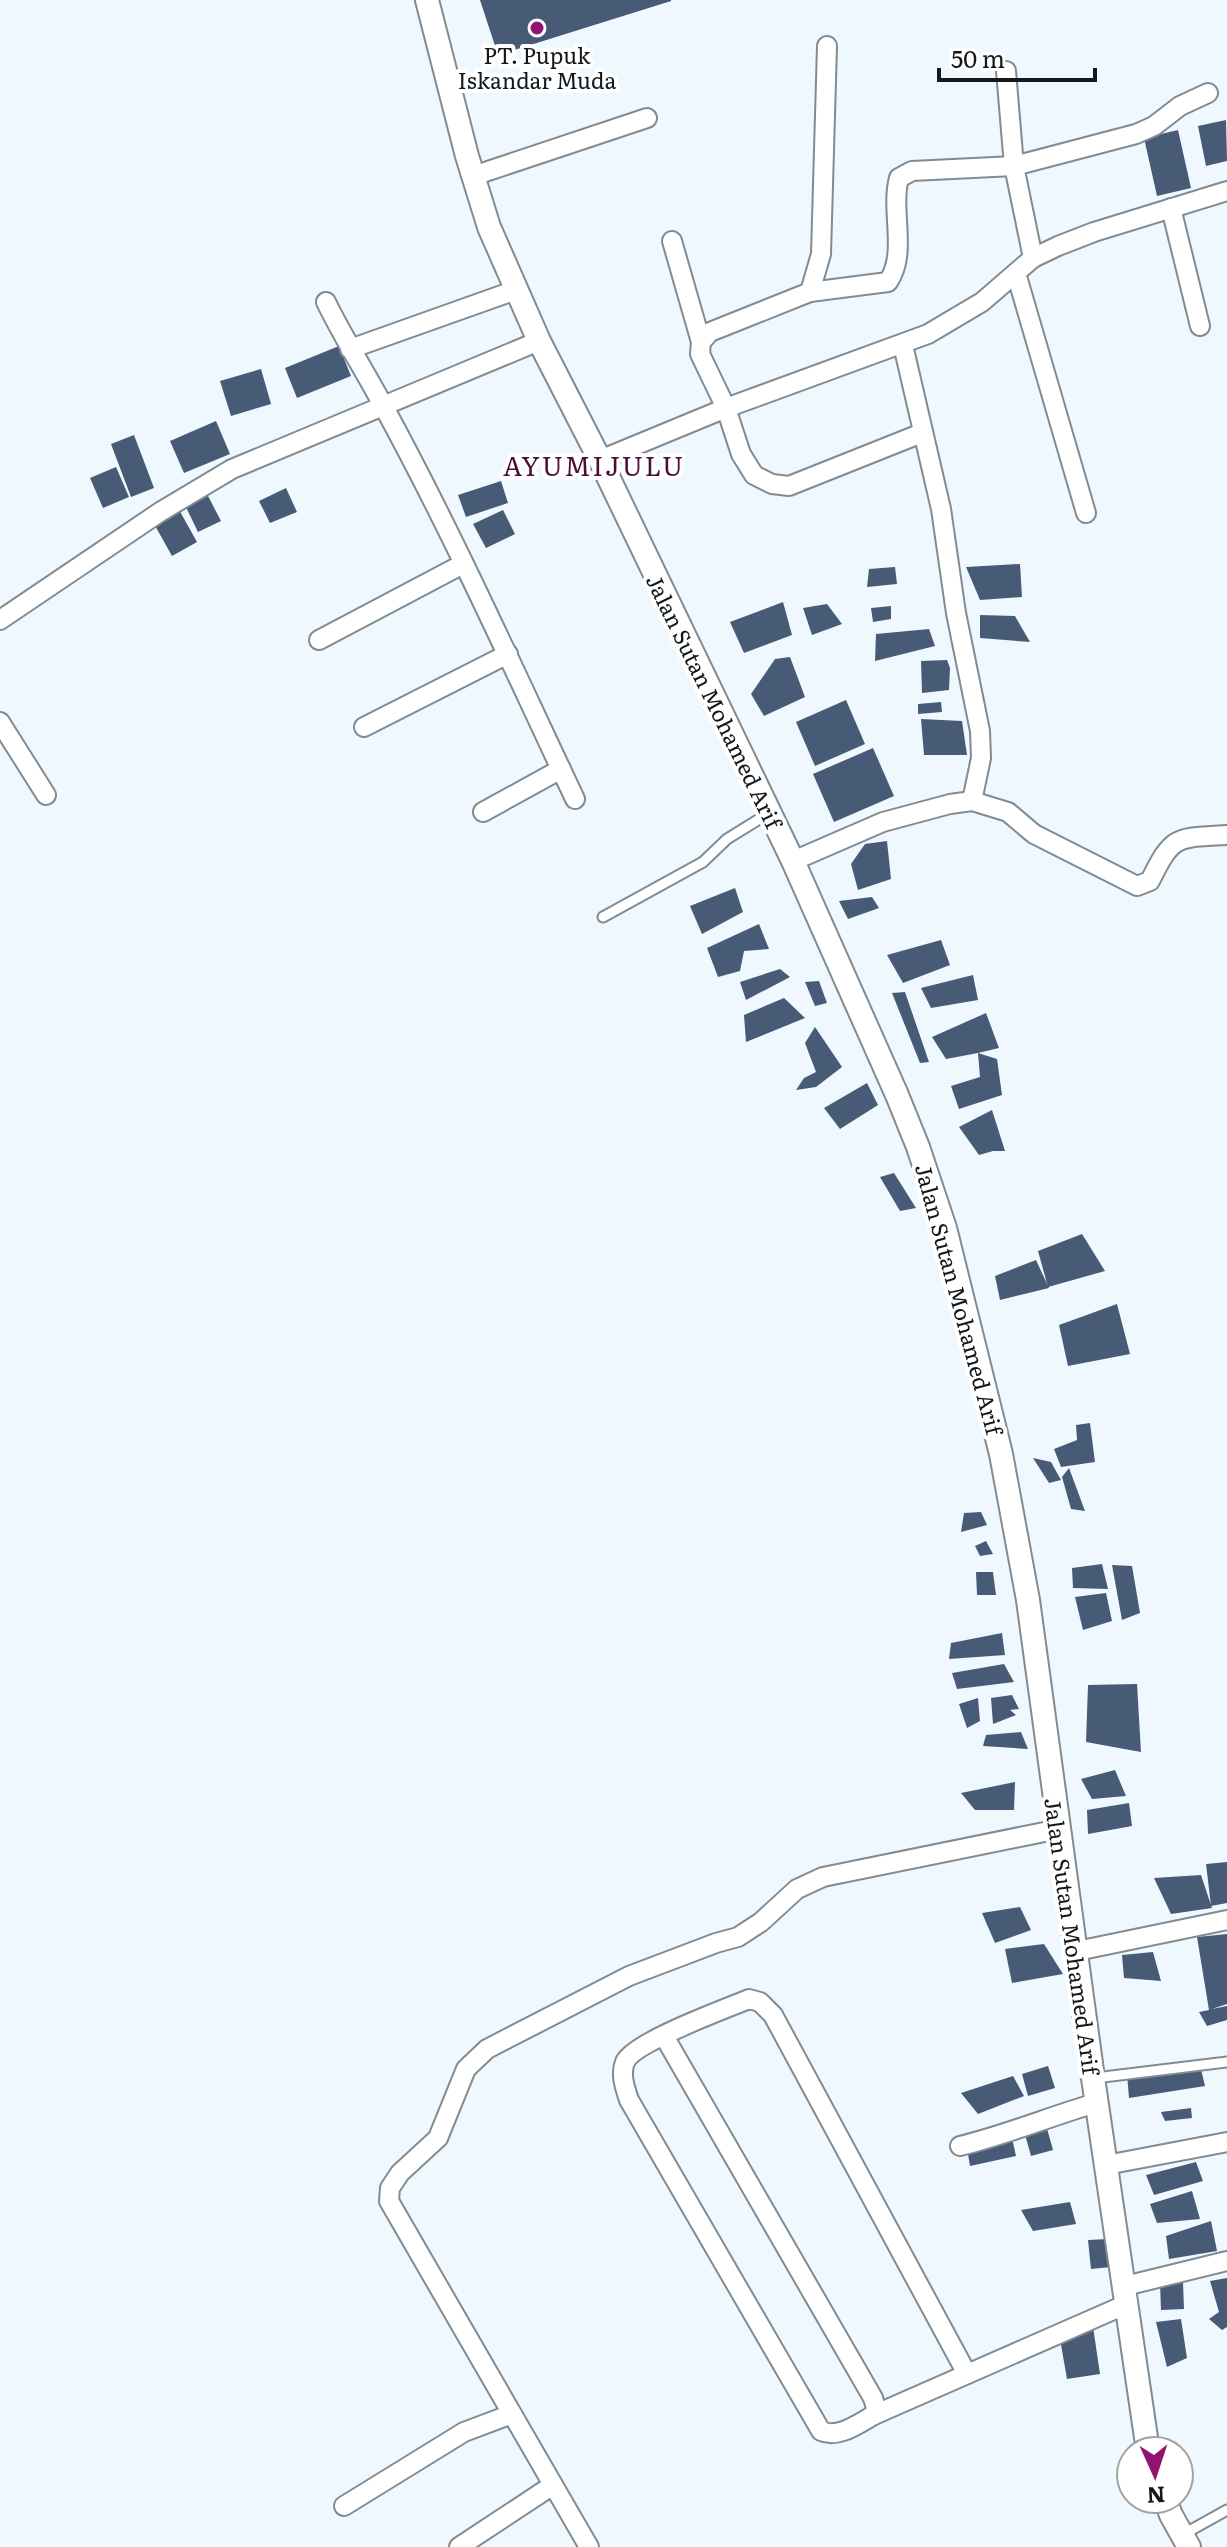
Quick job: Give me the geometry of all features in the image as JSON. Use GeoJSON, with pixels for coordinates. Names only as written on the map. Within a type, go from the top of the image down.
{"type":"FeatureCollection","features":[{"type":"Feature","properties":{"kind":"street","name":"Jalan Sutan Mohamed Arif"},"geometry":{"type":"LineString","coordinates":[[427,0],[489,227],[539,341],[600,460],[793,861],[902,1108],[945,1228],[1004,1469],[1028,1600],[1096,2103],[1146,2435]]}},
{"type":"Feature","properties":{"kind":"street"},"geometry":{"type":"LineString","coordinates":[[810,292],[821,254],[827,46]]}},
{"type":"Feature","properties":{"kind":"street"},"geometry":{"type":"LineString","coordinates":[[1006,71],[1014,166],[1033,258]]}},
{"type":"Feature","properties":{"kind":"street"},"geometry":{"type":"LineString","coordinates":[[701,342],[710,332],[810,292],[888,282],[895,273],[897,261],[895,193],[899,178],[912,171],[1014,166],[1136,134],[1154,126],[1180,106],[1208,93]]}},
{"type":"Feature","properties":{"kind":"street"},"geometry":{"type":"LineString","coordinates":[[473,176],[647,118]]}},
{"type":"Feature","properties":{"kind":"street"},"geometry":{"type":"LineString","coordinates":[[600,460],[726,408],[928,334],[982,302],[1033,258],[1094,232],[1227,191]]}},
{"type":"Feature","properties":{"kind":"street"},"geometry":{"type":"LineString","coordinates":[[1171,208],[1200,326]]}},
{"type":"Feature","properties":{"kind":"street"},"geometry":{"type":"LineString","coordinates":[[672,241],[701,342],[700,354],[726,408],[741,454],[754,475],[772,484],[789,486],[922,433]]}},
{"type":"Feature","properties":{"kind":"street"},"geometry":{"type":"LineString","coordinates":[[1016,273],[1086,513]]}},
{"type":"Feature","properties":{"kind":"street"},"geometry":{"type":"LineString","coordinates":[[350,349],[516,290]]}},
{"type":"Feature","properties":{"kind":"street"},"geometry":{"type":"LineString","coordinates":[[326,302],[385,407],[508,654],[575,799]]}},
{"type":"Feature","properties":{"kind":"street"},"geometry":{"type":"LineString","coordinates":[[0,620],[160,512],[232,469],[539,341]]}},
{"type":"Feature","properties":{"kind":"street"},"geometry":{"type":"LineString","coordinates":[[903,345],[941,509],[956,613],[980,731],[981,758],[972,801]]}},
{"type":"Feature","properties":{"kind":"street"},"geometry":{"type":"LineString","coordinates":[[319,640],[463,564]]}},
{"type":"Feature","properties":{"kind":"street"},"geometry":{"type":"LineString","coordinates":[[364,727],[508,654]]}},
{"type":"Feature","properties":{"kind":"street"},"geometry":{"type":"LineString","coordinates":[[0,722],[46,795]]}},
{"type":"Feature","properties":{"kind":"street"},"geometry":{"type":"LineString","coordinates":[[483,812],[561,769]]}},
{"type":"Feature","properties":{"kind":"street"},"geometry":{"type":"LineString","coordinates":[[793,861],[883,822],[972,801],[1008,812],[1034,834],[1137,886],[1150,881],[1164,851],[1179,839],[1227,835]]}},
{"type":"Feature","properties":{"kind":"street"},"geometry":{"type":"LineString","coordinates":[[589,2547],[389,2201],[390,2188],[400,2173],[438,2138],[466,2069],[487,2049],[548,2015],[629,1976],[738,1937],[761,1922],[797,1889],[823,1877],[1059,1829]]}},
{"type":"Feature","properties":{"kind":"street"},"geometry":{"type":"LineString","coordinates":[[1077,1951],[1227,1920]]}},
{"type":"Feature","properties":{"kind":"street"},"geometry":{"type":"LineString","coordinates":[[967,2374],[773,2015],[760,2002],[749,1999],[633,2052],[626,2060],[624,2085],[629,2100],[821,2431],[827,2434],[839,2433],[967,2374],[1126,2295],[1227,2261]]}},
{"type":"Feature","properties":{"kind":"street"},"geometry":{"type":"LineString","coordinates":[[664,2036],[873,2398],[876,2408],[874,2415]]}},
{"type":"Feature","properties":{"kind":"street"},"geometry":{"type":"LineString","coordinates":[[960,2146],[1096,2103]]}},
{"type":"Feature","properties":{"kind":"street"},"geometry":{"type":"LineString","coordinates":[[1106,2165],[1227,2142]]}},
{"type":"Feature","properties":{"kind":"street"},"geometry":{"type":"LineString","coordinates":[[344,2506],[464,2432],[512,2414]]}},
{"type":"Feature","properties":{"kind":"street"},"geometry":{"type":"LineString","coordinates":[[459,2547],[553,2485]]}},
{"type":"Feature","properties":{"kind":"street"},"geometry":{"type":"LineString","coordinates":[[1173,2515],[1186,2541]]}},
{"type":"Feature","properties":{"kind":"lane"},"geometry":{"type":"LineString","coordinates":[[603,917],[703,862],[727,839],[769,813]]}},
{"type":"Feature","properties":{"kind":"lane"},"geometry":{"type":"LineString","coordinates":[[1093,2078],[1227,2062]]}},
{"type":"Feature","properties":{"kind":"lane"},"geometry":{"type":"LineString","coordinates":[[1186,2541],[1227,2510]]}},
{"type":"Feature","properties":{"kind":"building","name":"PT. Pupuk Iskandar Muda"},"geometry":{"type":"Polygon","coordinates":[[[480,0],[671,0],[671,1],[498,55],[480,0]]]}},
{"type":"Feature","properties":{"kind":"building"},"geometry":{"type":"Polygon","coordinates":[[[1226,120],[1227,161],[1206,166],[1198,126],[1226,120]]]}},
{"type":"Feature","properties":{"kind":"building"},"geometry":{"type":"Polygon","coordinates":[[[1178,130],[1191,188],[1157,196],[1144,138],[1178,130]]]}},
{"type":"Feature","properties":{"kind":"building"},"geometry":{"type":"Polygon","coordinates":[[[339,346],[351,376],[297,398],[285,368],[339,346]]]}},
{"type":"Feature","properties":{"kind":"building"},"geometry":{"type":"Polygon","coordinates":[[[261,369],[271,404],[231,416],[220,381],[261,369]]]}},
{"type":"Feature","properties":{"kind":"building"},"geometry":{"type":"Polygon","coordinates":[[[216,421],[230,454],[184,473],[170,441],[216,421]]]}},
{"type":"Feature","properties":{"kind":"building"},"geometry":{"type":"Polygon","coordinates":[[[134,435],[154,488],[131,497],[111,444],[134,435]]]}},
{"type":"Feature","properties":{"kind":"building"},"geometry":{"type":"Polygon","coordinates":[[[116,467],[129,497],[103,508],[90,478],[116,467]]]}},
{"type":"Feature","properties":{"kind":"building"},"geometry":{"type":"Polygon","coordinates":[[[501,481],[508,503],[466,517],[458,495],[501,481]]]}},
{"type":"Feature","properties":{"kind":"building"},"geometry":{"type":"Polygon","coordinates":[[[286,488],[297,512],[270,523],[259,501],[286,488]]]}},
{"type":"Feature","properties":{"kind":"building"},"geometry":{"type":"Polygon","coordinates":[[[206,492],[221,521],[198,532],[184,503],[206,492]]]}},
{"type":"Feature","properties":{"kind":"building"},"geometry":{"type":"Polygon","coordinates":[[[178,508],[197,542],[172,556],[153,522],[178,508]]]}},
{"type":"Feature","properties":{"kind":"building"},"geometry":{"type":"Polygon","coordinates":[[[503,510],[515,534],[486,548],[473,524],[503,510]]]}},
{"type":"Feature","properties":{"kind":"building"},"geometry":{"type":"Polygon","coordinates":[[[1020,564],[1022,597],[980,600],[966,567],[1020,564]]]}},
{"type":"Feature","properties":{"kind":"building"},"geometry":{"type":"Polygon","coordinates":[[[895,567],[897,584],[867,587],[869,569],[895,567]]]}},
{"type":"Feature","properties":{"kind":"building"},"geometry":{"type":"Polygon","coordinates":[[[783,602],[792,635],[744,653],[730,622],[783,602]]]}},
{"type":"Feature","properties":{"kind":"building"},"geometry":{"type":"Polygon","coordinates":[[[827,604],[842,624],[812,635],[803,608],[827,604]]]}},
{"type":"Feature","properties":{"kind":"building"},"geometry":{"type":"Polygon","coordinates":[[[891,606],[891,619],[873,622],[871,608],[891,606]]]}},
{"type":"Feature","properties":{"kind":"building"},"geometry":{"type":"Polygon","coordinates":[[[980,615],[1015,616],[1030,642],[980,638],[980,615]]]}},
{"type":"Feature","properties":{"kind":"building"},"geometry":{"type":"Polygon","coordinates":[[[929,629],[935,646],[875,661],[876,634],[929,629]]]}},
{"type":"Feature","properties":{"kind":"building"},"geometry":{"type":"Polygon","coordinates":[[[790,657],[805,697],[764,716],[751,694],[775,659],[790,657]]]}},
{"type":"Feature","properties":{"kind":"building"},"geometry":{"type":"Polygon","coordinates":[[[947,660],[950,668],[949,690],[922,693],[921,661],[947,660]]]}},
{"type":"Feature","properties":{"kind":"building"},"geometry":{"type":"Polygon","coordinates":[[[846,700],[865,744],[815,766],[796,722],[846,700]]]}},
{"type":"Feature","properties":{"kind":"building"},"geometry":{"type":"Polygon","coordinates":[[[941,702],[942,712],[918,714],[918,704],[941,702]]]}},
{"type":"Feature","properties":{"kind":"building"},"geometry":{"type":"Polygon","coordinates":[[[921,719],[962,721],[967,755],[924,755],[921,719]]]}},
{"type":"Feature","properties":{"kind":"building"},"geometry":{"type":"Polygon","coordinates":[[[873,748],[894,796],[834,822],[813,774],[873,748]]]}},
{"type":"Feature","properties":{"kind":"building"},"geometry":{"type":"Polygon","coordinates":[[[887,841],[891,879],[858,890],[851,864],[865,844],[887,841]]]}},
{"type":"Feature","properties":{"kind":"building"},"geometry":{"type":"Polygon","coordinates":[[[735,888],[743,912],[702,934],[690,906],[735,888]]]}},
{"type":"Feature","properties":{"kind":"building"},"geometry":{"type":"Polygon","coordinates":[[[872,897],[879,908],[848,919],[839,901],[872,897]]]}},
{"type":"Feature","properties":{"kind":"building"},"geometry":{"type":"Polygon","coordinates":[[[759,924],[769,949],[744,951],[740,971],[718,977],[707,948],[759,924]]]}},
{"type":"Feature","properties":{"kind":"building"},"geometry":{"type":"Polygon","coordinates":[[[941,940],[950,965],[903,983],[887,955],[941,940]]]}},
{"type":"Feature","properties":{"kind":"building"},"geometry":{"type":"Polygon","coordinates":[[[780,969],[790,977],[746,1000],[740,982],[780,969]]]}},
{"type":"Feature","properties":{"kind":"building"},"geometry":{"type":"Polygon","coordinates":[[[973,975],[978,1000],[931,1008],[921,988],[973,975]]]}},
{"type":"Feature","properties":{"kind":"building"},"geometry":{"type":"Polygon","coordinates":[[[819,981],[827,1003],[815,1006],[805,982],[819,981]]]}},
{"type":"Feature","properties":{"kind":"building"},"geometry":{"type":"Polygon","coordinates":[[[905,992],[929,1062],[920,1063],[892,993],[905,992]]]}},
{"type":"Feature","properties":{"kind":"building"},"geometry":{"type":"Polygon","coordinates":[[[784,998],[805,1018],[746,1042],[744,1015],[784,998]]]}},
{"type":"Feature","properties":{"kind":"building"},"geometry":{"type":"Polygon","coordinates":[[[986,1013],[999,1048],[946,1059],[932,1037],[986,1013]]]}},
{"type":"Feature","properties":{"kind":"building"},"geometry":{"type":"Polygon","coordinates":[[[815,1027],[842,1067],[816,1087],[796,1090],[804,1078],[816,1072],[805,1043],[815,1027]]]}},
{"type":"Feature","properties":{"kind":"building"},"geometry":{"type":"Polygon","coordinates":[[[978,1053],[997,1059],[1002,1095],[959,1109],[951,1086],[980,1077],[978,1053]]]}},
{"type":"Feature","properties":{"kind":"building"},"geometry":{"type":"Polygon","coordinates":[[[867,1083],[878,1105],[840,1129],[824,1108],[867,1083]]]}},
{"type":"Feature","properties":{"kind":"building"},"geometry":{"type":"Polygon","coordinates":[[[992,1110],[1005,1151],[979,1155],[959,1127],[992,1110]]]}},
{"type":"Feature","properties":{"kind":"building"},"geometry":{"type":"Polygon","coordinates":[[[894,1173],[916,1208],[900,1211],[880,1177],[894,1173]]]}},
{"type":"Feature","properties":{"kind":"building"},"geometry":{"type":"Polygon","coordinates":[[[1082,1234],[1105,1271],[1048,1287],[1038,1251],[1082,1234]]]}},
{"type":"Feature","properties":{"kind":"building"},"geometry":{"type":"Polygon","coordinates":[[[1036,1260],[1049,1288],[1000,1300],[995,1276],[1036,1260]]]}},
{"type":"Feature","properties":{"kind":"building"},"geometry":{"type":"Polygon","coordinates":[[[1117,1304],[1130,1354],[1068,1366],[1059,1325],[1117,1304]]]}},
{"type":"Feature","properties":{"kind":"building"},"geometry":{"type":"Polygon","coordinates":[[[1090,1423],[1095,1462],[1061,1467],[1054,1449],[1077,1440],[1076,1425],[1090,1423]]]}},
{"type":"Feature","properties":{"kind":"building"},"geometry":{"type":"Polygon","coordinates":[[[1033,1458],[1051,1462],[1061,1480],[1049,1483],[1033,1458]]]}},
{"type":"Feature","properties":{"kind":"building"},"geometry":{"type":"Polygon","coordinates":[[[1069,1468],[1085,1511],[1071,1509],[1062,1477],[1069,1468]]]}},
{"type":"Feature","properties":{"kind":"building"},"geometry":{"type":"Polygon","coordinates":[[[981,1512],[987,1525],[961,1532],[964,1513],[981,1512]]]}},
{"type":"Feature","properties":{"kind":"building"},"geometry":{"type":"Polygon","coordinates":[[[986,1541],[993,1554],[980,1556],[975,1546],[986,1541]]]}},
{"type":"Feature","properties":{"kind":"building"},"geometry":{"type":"Polygon","coordinates":[[[1102,1564],[1108,1589],[1073,1588],[1072,1568],[1102,1564]]]}},
{"type":"Feature","properties":{"kind":"building"},"geometry":{"type":"Polygon","coordinates":[[[1112,1565],[1132,1566],[1140,1613],[1122,1620],[1112,1565]]]}},
{"type":"Feature","properties":{"kind":"building"},"geometry":{"type":"Polygon","coordinates":[[[976,1572],[993,1572],[996,1595],[977,1595],[976,1572]]]}},
{"type":"Feature","properties":{"kind":"building"},"geometry":{"type":"Polygon","coordinates":[[[1106,1593],[1112,1621],[1083,1630],[1075,1597],[1106,1593]]]}},
{"type":"Feature","properties":{"kind":"building"},"geometry":{"type":"Polygon","coordinates":[[[1002,1633],[1005,1655],[949,1659],[951,1643],[1002,1633]]]}},
{"type":"Feature","properties":{"kind":"building"},"geometry":{"type":"Polygon","coordinates":[[[1004,1664],[1014,1682],[957,1689],[952,1673],[1004,1664]]]}},
{"type":"Feature","properties":{"kind":"building"},"geometry":{"type":"Polygon","coordinates":[[[1137,1684],[1141,1752],[1086,1742],[1088,1685],[1137,1684]]]}},
{"type":"Feature","properties":{"kind":"building"},"geometry":{"type":"Polygon","coordinates":[[[1012,1695],[1019,1709],[1010,1710],[1016,1715],[993,1724],[991,1698],[1012,1695]]]}},
{"type":"Feature","properties":{"kind":"building"},"geometry":{"type":"Polygon","coordinates":[[[978,1698],[980,1721],[967,1728],[959,1704],[978,1698]]]}},
{"type":"Feature","properties":{"kind":"building"},"geometry":{"type":"Polygon","coordinates":[[[1021,1732],[1028,1749],[983,1746],[986,1735],[1021,1732]]]}},
{"type":"Feature","properties":{"kind":"building"},"geometry":{"type":"Polygon","coordinates":[[[1115,1770],[1126,1796],[1092,1799],[1081,1779],[1115,1770]]]}},
{"type":"Feature","properties":{"kind":"building"},"geometry":{"type":"Polygon","coordinates":[[[1015,1782],[1014,1810],[975,1810],[961,1793],[1015,1782]]]}},
{"type":"Feature","properties":{"kind":"building"},"geometry":{"type":"Polygon","coordinates":[[[1129,1803],[1132,1826],[1088,1834],[1087,1810],[1129,1803]]]}},
{"type":"Feature","properties":{"kind":"building"},"geometry":{"type":"Polygon","coordinates":[[[1227,1862],[1227,1903],[1211,1906],[1206,1864],[1227,1862]]]}},
{"type":"Feature","properties":{"kind":"building"},"geometry":{"type":"Polygon","coordinates":[[[1201,1875],[1212,1908],[1171,1914],[1154,1878],[1201,1875]]]}},
{"type":"Feature","properties":{"kind":"building"},"geometry":{"type":"Polygon","coordinates":[[[1020,1907],[1031,1930],[995,1943],[982,1913],[1020,1907]]]}},
{"type":"Feature","properties":{"kind":"building"},"geometry":{"type":"Polygon","coordinates":[[[1227,1934],[1227,2004],[1212,2009],[1227,2006],[1227,2020],[1207,2026],[1199,2012],[1209,2010],[1197,1937],[1227,1934]]]}},
{"type":"Feature","properties":{"kind":"building"},"geometry":{"type":"Polygon","coordinates":[[[1044,1944],[1063,1974],[1012,1983],[1005,1949],[1044,1944]]]}},
{"type":"Feature","properties":{"kind":"building"},"geometry":{"type":"Polygon","coordinates":[[[1153,1952],[1161,1981],[1124,1978],[1122,1955],[1153,1952]]]}},
{"type":"Feature","properties":{"kind":"building"},"geometry":{"type":"Polygon","coordinates":[[[1200,2065],[1205,2086],[1129,2098],[1127,2074],[1200,2065]]]}},
{"type":"Feature","properties":{"kind":"building"},"geometry":{"type":"Polygon","coordinates":[[[1048,2066],[1055,2088],[1028,2096],[1022,2074],[1048,2066]]]}},
{"type":"Feature","properties":{"kind":"building"},"geometry":{"type":"Polygon","coordinates":[[[1013,2076],[1024,2096],[978,2114],[961,2093],[1013,2076]]]}},
{"type":"Feature","properties":{"kind":"building"},"geometry":{"type":"Polygon","coordinates":[[[1191,2108],[1192,2118],[1165,2121],[1161,2112],[1191,2108]]]}},
{"type":"Feature","properties":{"kind":"building"},"geometry":{"type":"Polygon","coordinates":[[[1044,2118],[1053,2150],[1031,2156],[1024,2131],[1044,2118]]]}},
{"type":"Feature","properties":{"kind":"building"},"geometry":{"type":"Polygon","coordinates":[[[1012,2138],[1016,2156],[970,2166],[967,2148],[1012,2138]]]}},
{"type":"Feature","properties":{"kind":"building"},"geometry":{"type":"Polygon","coordinates":[[[1196,2162],[1203,2181],[1154,2195],[1146,2175],[1196,2162]]]}},
{"type":"Feature","properties":{"kind":"building"},"geometry":{"type":"Polygon","coordinates":[[[1192,2191],[1200,2219],[1157,2223],[1150,2204],[1192,2191]]]}},
{"type":"Feature","properties":{"kind":"building"},"geometry":{"type":"Polygon","coordinates":[[[1070,2202],[1076,2224],[1033,2231],[1021,2210],[1070,2202]]]}},
{"type":"Feature","properties":{"kind":"building"},"geometry":{"type":"Polygon","coordinates":[[[1211,2221],[1217,2251],[1169,2259],[1166,2236],[1211,2221]]]}},
{"type":"Feature","properties":{"kind":"building"},"geometry":{"type":"Polygon","coordinates":[[[1108,2239],[1111,2267],[1091,2269],[1088,2240],[1108,2239]]]}},
{"type":"Feature","properties":{"kind":"building"},"geometry":{"type":"Polygon","coordinates":[[[1227,2278],[1227,2327],[1222,2330],[1209,2319],[1219,2312],[1210,2281],[1227,2278]]]}},
{"type":"Feature","properties":{"kind":"building"},"geometry":{"type":"Polygon","coordinates":[[[1183,2282],[1184,2309],[1161,2310],[1160,2283],[1183,2282]]]}},
{"type":"Feature","properties":{"kind":"building"},"geometry":{"type":"Polygon","coordinates":[[[1181,2319],[1187,2358],[1167,2367],[1156,2322],[1181,2319]]]}},
{"type":"Feature","properties":{"kind":"building"},"geometry":{"type":"Polygon","coordinates":[[[1092,2320],[1100,2374],[1067,2379],[1060,2339],[1092,2320]]]}},
{"type":"Feature","properties":{"kind":"place","name":"PT. Pupuk Iskandar Muda"},"geometry":{"type":"Point","coordinates":[537,28]}},
{"type":"Feature","properties":{"kind":"district","name":"AYUMIJULU"},"geometry":{"type":"Point","coordinates":[594,464]}}]}
